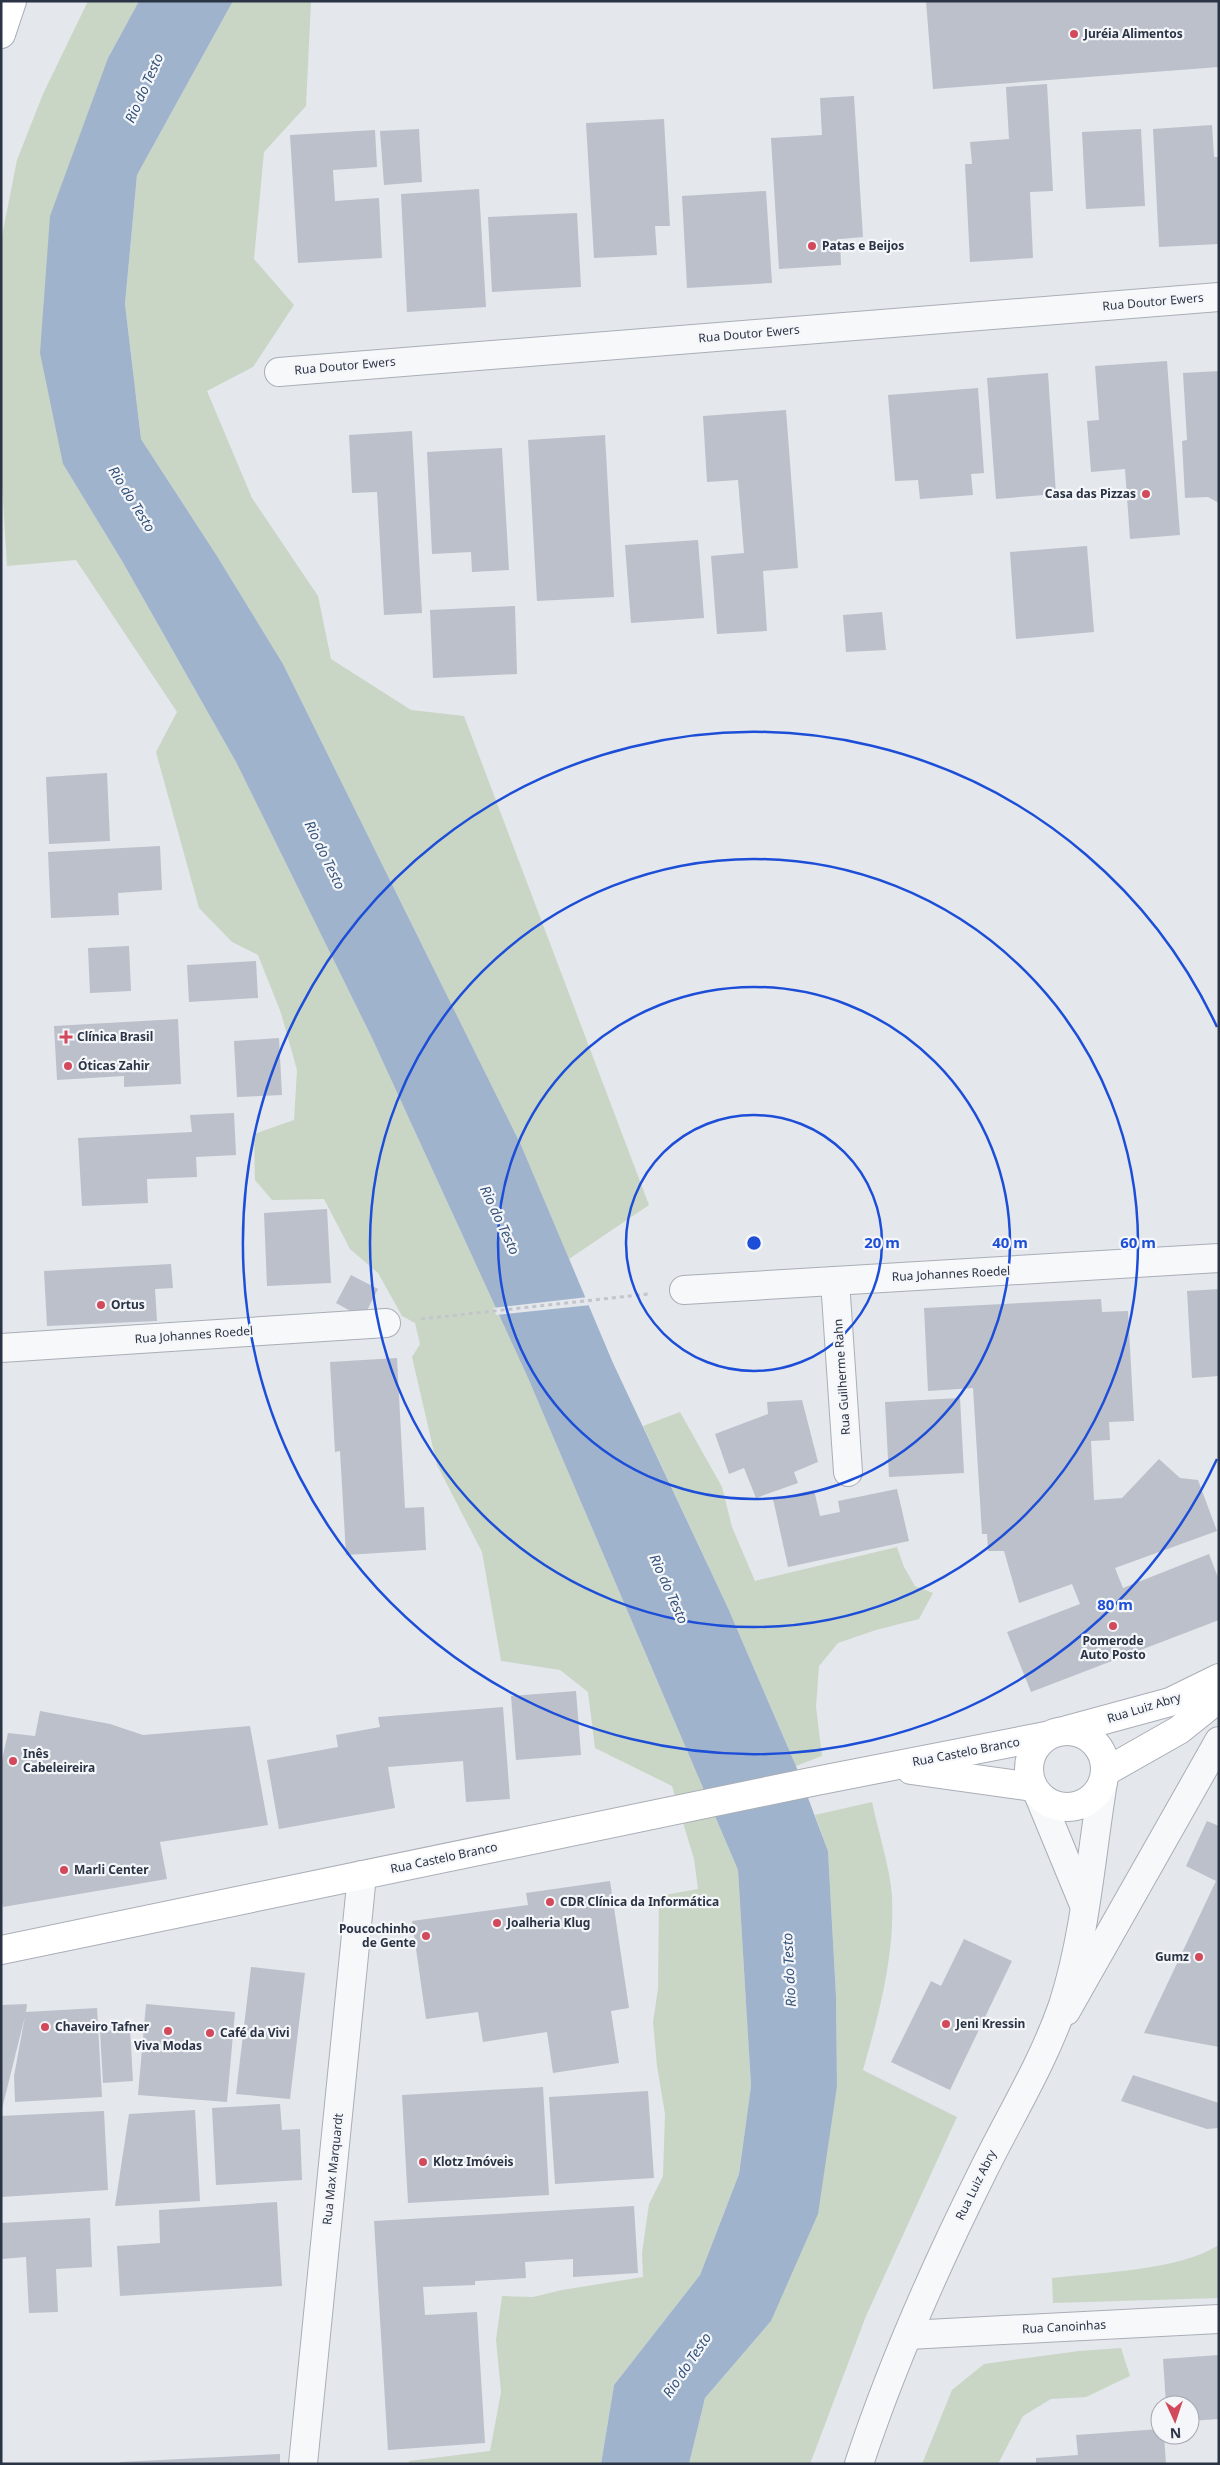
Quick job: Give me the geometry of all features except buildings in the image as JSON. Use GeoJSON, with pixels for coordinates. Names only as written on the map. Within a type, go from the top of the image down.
{"type":"FeatureCollection","features":[{"type":"Feature","properties":{"kind":"main road"},"geometry":{"type":"LineString","coordinates":[[1,34],[12,1]]}},
{"type":"Feature","properties":{"kind":"main road","name":"Rua Luiz Abry"},"geometry":{"type":"LineString","coordinates":[[1056,1733],[1170,1702],[1219,1678]]}},
{"type":"Feature","properties":{"kind":"main road","name":"Rua Luiz Abry"},"geometry":{"type":"LineString","coordinates":[[1104,1777],[1179,1730],[1219,1698]]}},
{"type":"Feature","properties":{"kind":"main road"},"geometry":{"type":"LineString","coordinates":[[1077,1732],[1095,1743],[1101,1751],[1104,1777],[1092,1797],[1075,1806],[1056,1805],[1036,1792],[1030,1779],[1029,1759],[1038,1742],[1056,1733],[1077,1732]]}},
{"type":"Feature","properties":{"kind":"main road","name":"Rua Castelo Branco"},"geometry":{"type":"LineString","coordinates":[[1,1950],[1056,1733]]}},
{"type":"Feature","properties":{"kind":"main road","name":"Rua Castelo Branco"},"geometry":{"type":"LineString","coordinates":[[887,1767],[1036,1792]]}},
{"type":"Feature","properties":{"kind":"street","name":"Rua Doutor Ewers"},"geometry":{"type":"LineString","coordinates":[[279,372],[1219,297]]}},
{"type":"Feature","properties":{"kind":"street","name":"Rua Johannes Roedel"},"geometry":{"type":"LineString","coordinates":[[684,1290],[1219,1258]]}},
{"type":"Feature","properties":{"kind":"street","name":"Rua Guilherme Rahn"},"geometry":{"type":"LineString","coordinates":[[835,1282],[848,1472]]}},
{"type":"Feature","properties":{"kind":"street","name":"Rua Johannes Roedel"},"geometry":{"type":"LineString","coordinates":[[1,1348],[386,1323]]}},
{"type":"Feature","properties":{"kind":"street"},"geometry":{"type":"LineString","coordinates":[[1050,2040],[1219,1741]]}},
{"type":"Feature","properties":{"kind":"street","name":"Rua Luiz Abry"},"geometry":{"type":"LineString","coordinates":[[860,2464],[908,2335],[955,2228],[1050,2040],[1076,1957],[1104,1777]]}},
{"type":"Feature","properties":{"kind":"street"},"geometry":{"type":"LineString","coordinates":[[1036,1792],[1084,1905]]}},
{"type":"Feature","properties":{"kind":"street","name":"Rua Max Marquardt"},"geometry":{"type":"LineString","coordinates":[[303,2464],[362,1875]]}},
{"type":"Feature","properties":{"kind":"street","name":"Rua Canoinhas"},"geometry":{"type":"LineString","coordinates":[[908,2335],[1219,2319]]}},
{"type":"Feature","properties":{"kind":"path"},"geometry":{"type":"LineString","coordinates":[[386,1323],[684,1290]]}},
{"type":"Feature","properties":{"kind":"green space"},"geometry":{"type":"Polygon","coordinates":[[[88,1],[139,1],[108,58],[63,464],[122,561],[236,762],[372,1038],[528,1378],[738,1870],[751,2086],[739,2174],[700,2275],[614,2385],[601,2464],[409,2464],[409,2461],[490,2451],[501,2392],[496,2340],[502,2296],[533,2297],[562,2290],[643,2277],[642,2253],[649,2204],[663,2176],[665,2114],[657,2066],[653,2022],[658,1989],[659,1896],[698,1889],[694,1859],[672,1786],[595,1748],[588,1692],[560,1670],[501,1661],[482,1552],[437,1465],[412,1357],[420,1344],[415,1323],[402,1316],[378,1273],[350,1249],[324,1199],[272,1200],[255,1180],[254,1134],[294,1120],[297,1070],[281,1013],[258,955],[232,942],[199,908],[156,752],[177,712],[76,560],[7,566],[1,469],[1,241],[17,160],[43,94],[88,1]]]}},
{"type":"Feature","properties":{"kind":"green space"},"geometry":{"type":"Polygon","coordinates":[[[233,1],[311,1],[306,106],[264,152],[254,259],[294,305],[253,367],[207,391],[252,498],[318,596],[331,659],[411,710],[464,716],[649,1205],[569,1259],[521,1145],[283,664],[217,556],[141,439],[125,304],[137,175],[233,1]]]}},
{"type":"Feature","properties":{"kind":"green space"},"geometry":{"type":"Polygon","coordinates":[[[680,1412],[722,1487],[732,1527],[755,1581],[897,1547],[904,1567],[915,1586],[933,1593],[919,1619],[876,1630],[838,1643],[819,1666],[816,1707],[822,1756],[796,1766],[728,1608],[643,1426],[680,1412]]]}},
{"type":"Feature","properties":{"kind":"green space"},"geometry":{"type":"Polygon","coordinates":[[[872,1802],[889,1874],[892,1918],[885,1984],[863,2070],[957,2117],[866,2316],[810,2464],[689,2464],[705,2398],[771,2321],[837,2086],[836,1996],[828,1851],[815,1815],[872,1802]]]}},
{"type":"Feature","properties":{"kind":"green space"},"geometry":{"type":"Polygon","coordinates":[[[1219,2245],[1219,2298],[1053,2303],[1052,2278],[1116,2272],[1161,2265],[1202,2254],[1219,2245]]]}},
{"type":"Feature","properties":{"kind":"green space"},"geometry":{"type":"Polygon","coordinates":[[[1121,2348],[1130,2376],[1086,2397],[1051,2399],[1023,2416],[998,2464],[922,2464],[952,2390],[984,2364],[1079,2351],[1121,2348]]]}},
{"type":"Feature","properties":{"kind":"water","name":"Rio do Testo"},"geometry":{"type":"Polygon","coordinates":[[[139,1],[233,1],[137,175],[125,304],[141,439],[217,556],[283,664],[521,1145],[613,1363],[728,1608],[796,1766],[828,1851],[836,1996],[837,2086],[818,2214],[771,2321],[705,2398],[689,2464],[601,2464],[614,2385],[700,2275],[739,2174],[751,2086],[738,1870],[528,1378],[372,1038],[236,762],[122,561],[63,464],[40,353],[50,216],[108,58],[139,1]]]}},
{"type":"Feature","properties":{"kind":"pier"},"geometry":{"type":"Polygon","coordinates":[[[588,1297],[591,1305],[496,1315],[493,1308],[588,1297]]]}},
{"type":"Feature","properties":{"kind":"place","name":"Juréia Alimentos"},"geometry":{"type":"Point","coordinates":[1074,34]}},
{"type":"Feature","properties":{"kind":"place","name":"Patas e Beijos"},"geometry":{"type":"Point","coordinates":[812,246]}},
{"type":"Feature","properties":{"kind":"place","name":"Casa das Pizzas"},"geometry":{"type":"Point","coordinates":[1146,494]}},
{"type":"Feature","properties":{"kind":"place","name":"Clínica Brasil"},"geometry":{"type":"Point","coordinates":[66,1037]}},
{"type":"Feature","properties":{"kind":"place","name":"Óticas Zahir"},"geometry":{"type":"Point","coordinates":[68,1066]}},
{"type":"Feature","properties":{"kind":"place","name":"Ortus"},"geometry":{"type":"Point","coordinates":[101,1305]}},
{"type":"Feature","properties":{"kind":"place","name":"Pomerode Auto Posto"},"geometry":{"type":"Point","coordinates":[1113,1626]}},
{"type":"Feature","properties":{"kind":"place","name":"Inês Cabeleireira"},"geometry":{"type":"Point","coordinates":[13,1761]}},
{"type":"Feature","properties":{"kind":"place","name":"Marli Center"},"geometry":{"type":"Point","coordinates":[64,1870]}},
{"type":"Feature","properties":{"kind":"place","name":"CDR Clínica da Informática"},"geometry":{"type":"Point","coordinates":[550,1902]}},
{"type":"Feature","properties":{"kind":"place","name":"Joalheria Klug"},"geometry":{"type":"Point","coordinates":[497,1923]}},
{"type":"Feature","properties":{"kind":"place","name":"Poucochinho de Gente"},"geometry":{"type":"Point","coordinates":[426,1936]}},
{"type":"Feature","properties":{"kind":"place","name":"Gumz"},"geometry":{"type":"Point","coordinates":[1199,1957]}},
{"type":"Feature","properties":{"kind":"place","name":"Jeni Kressin"},"geometry":{"type":"Point","coordinates":[946,2024]}},
{"type":"Feature","properties":{"kind":"place","name":"Chaveiro Tafner"},"geometry":{"type":"Point","coordinates":[45,2027]}},
{"type":"Feature","properties":{"kind":"place","name":"Viva Modas"},"geometry":{"type":"Point","coordinates":[168,2031]}},
{"type":"Feature","properties":{"kind":"place","name":"Café da Vivi"},"geometry":{"type":"Point","coordinates":[210,2033]}},
{"type":"Feature","properties":{"kind":"place","name":"Klotz Imóveis"},"geometry":{"type":"Point","coordinates":[423,2162]}}]}
